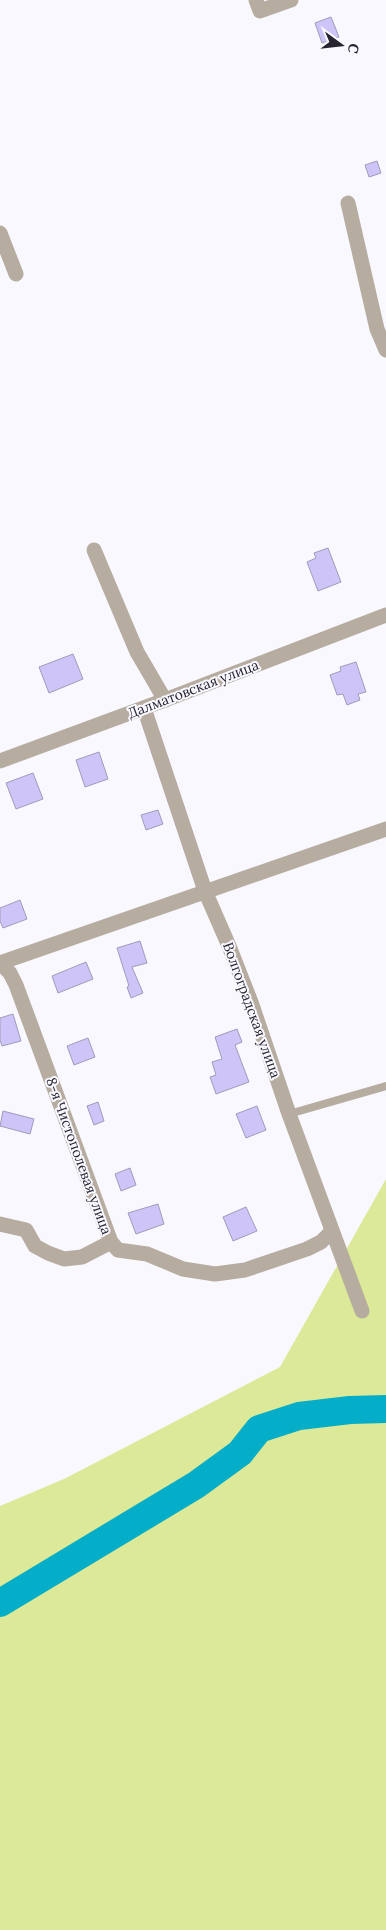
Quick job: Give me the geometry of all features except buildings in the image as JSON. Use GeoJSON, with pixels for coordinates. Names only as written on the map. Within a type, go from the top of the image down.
{"type":"FeatureCollection","features":[{"type":"Feature","properties":{"kind":"street"},"geometry":{"type":"LineString","coordinates":[[258,5],[290,0]]}},
{"type":"Feature","properties":{"kind":"street"},"geometry":{"type":"LineString","coordinates":[[348,203],[378,329],[386,350]]}},
{"type":"Feature","properties":{"kind":"street"},"geometry":{"type":"LineString","coordinates":[[0,233],[16,274]]}},
{"type":"Feature","properties":{"kind":"street"},"geometry":{"type":"LineString","coordinates":[[94,550],[137,652],[165,700]]}},
{"type":"Feature","properties":{"kind":"street","name":"Далматовская улица"},"geometry":{"type":"LineString","coordinates":[[0,761],[386,615]]}},
{"type":"Feature","properties":{"kind":"street","name":"Волгоградская улица"},"geometry":{"type":"LineString","coordinates":[[144,708],[205,892],[251,1002],[288,1114],[362,1312]]}},
{"type":"Feature","properties":{"kind":"street"},"geometry":{"type":"LineString","coordinates":[[0,963],[386,829]]}},
{"type":"Feature","properties":{"kind":"street","name":"8-я Чистополевая улица"},"geometry":{"type":"LineString","coordinates":[[0,963],[10,974],[16,985],[111,1242],[118,1250],[147,1254],[183,1269],[215,1274],[245,1270],[308,1249],[320,1242],[332,1231]]}},
{"type":"Feature","properties":{"kind":"street"},"geometry":{"type":"LineString","coordinates":[[0,1224],[26,1230],[35,1246],[64,1258],[82,1257],[111,1242]]}},
{"type":"Feature","properties":{"kind":"lane"},"geometry":{"type":"LineString","coordinates":[[288,1114],[386,1086]]}},
{"type":"Feature","properties":{"kind":"green space"},"geometry":{"type":"Polygon","coordinates":[[[386,1179],[386,1930],[0,1930],[0,1506],[64,1479],[280,1367],[386,1179]]]}},
{"type":"Feature","properties":{"kind":"waterway"},"geometry":{"type":"LineString","coordinates":[[0,1603],[196,1485],[240,1453],[259,1429],[299,1416],[350,1410],[386,1409]]}}]}
